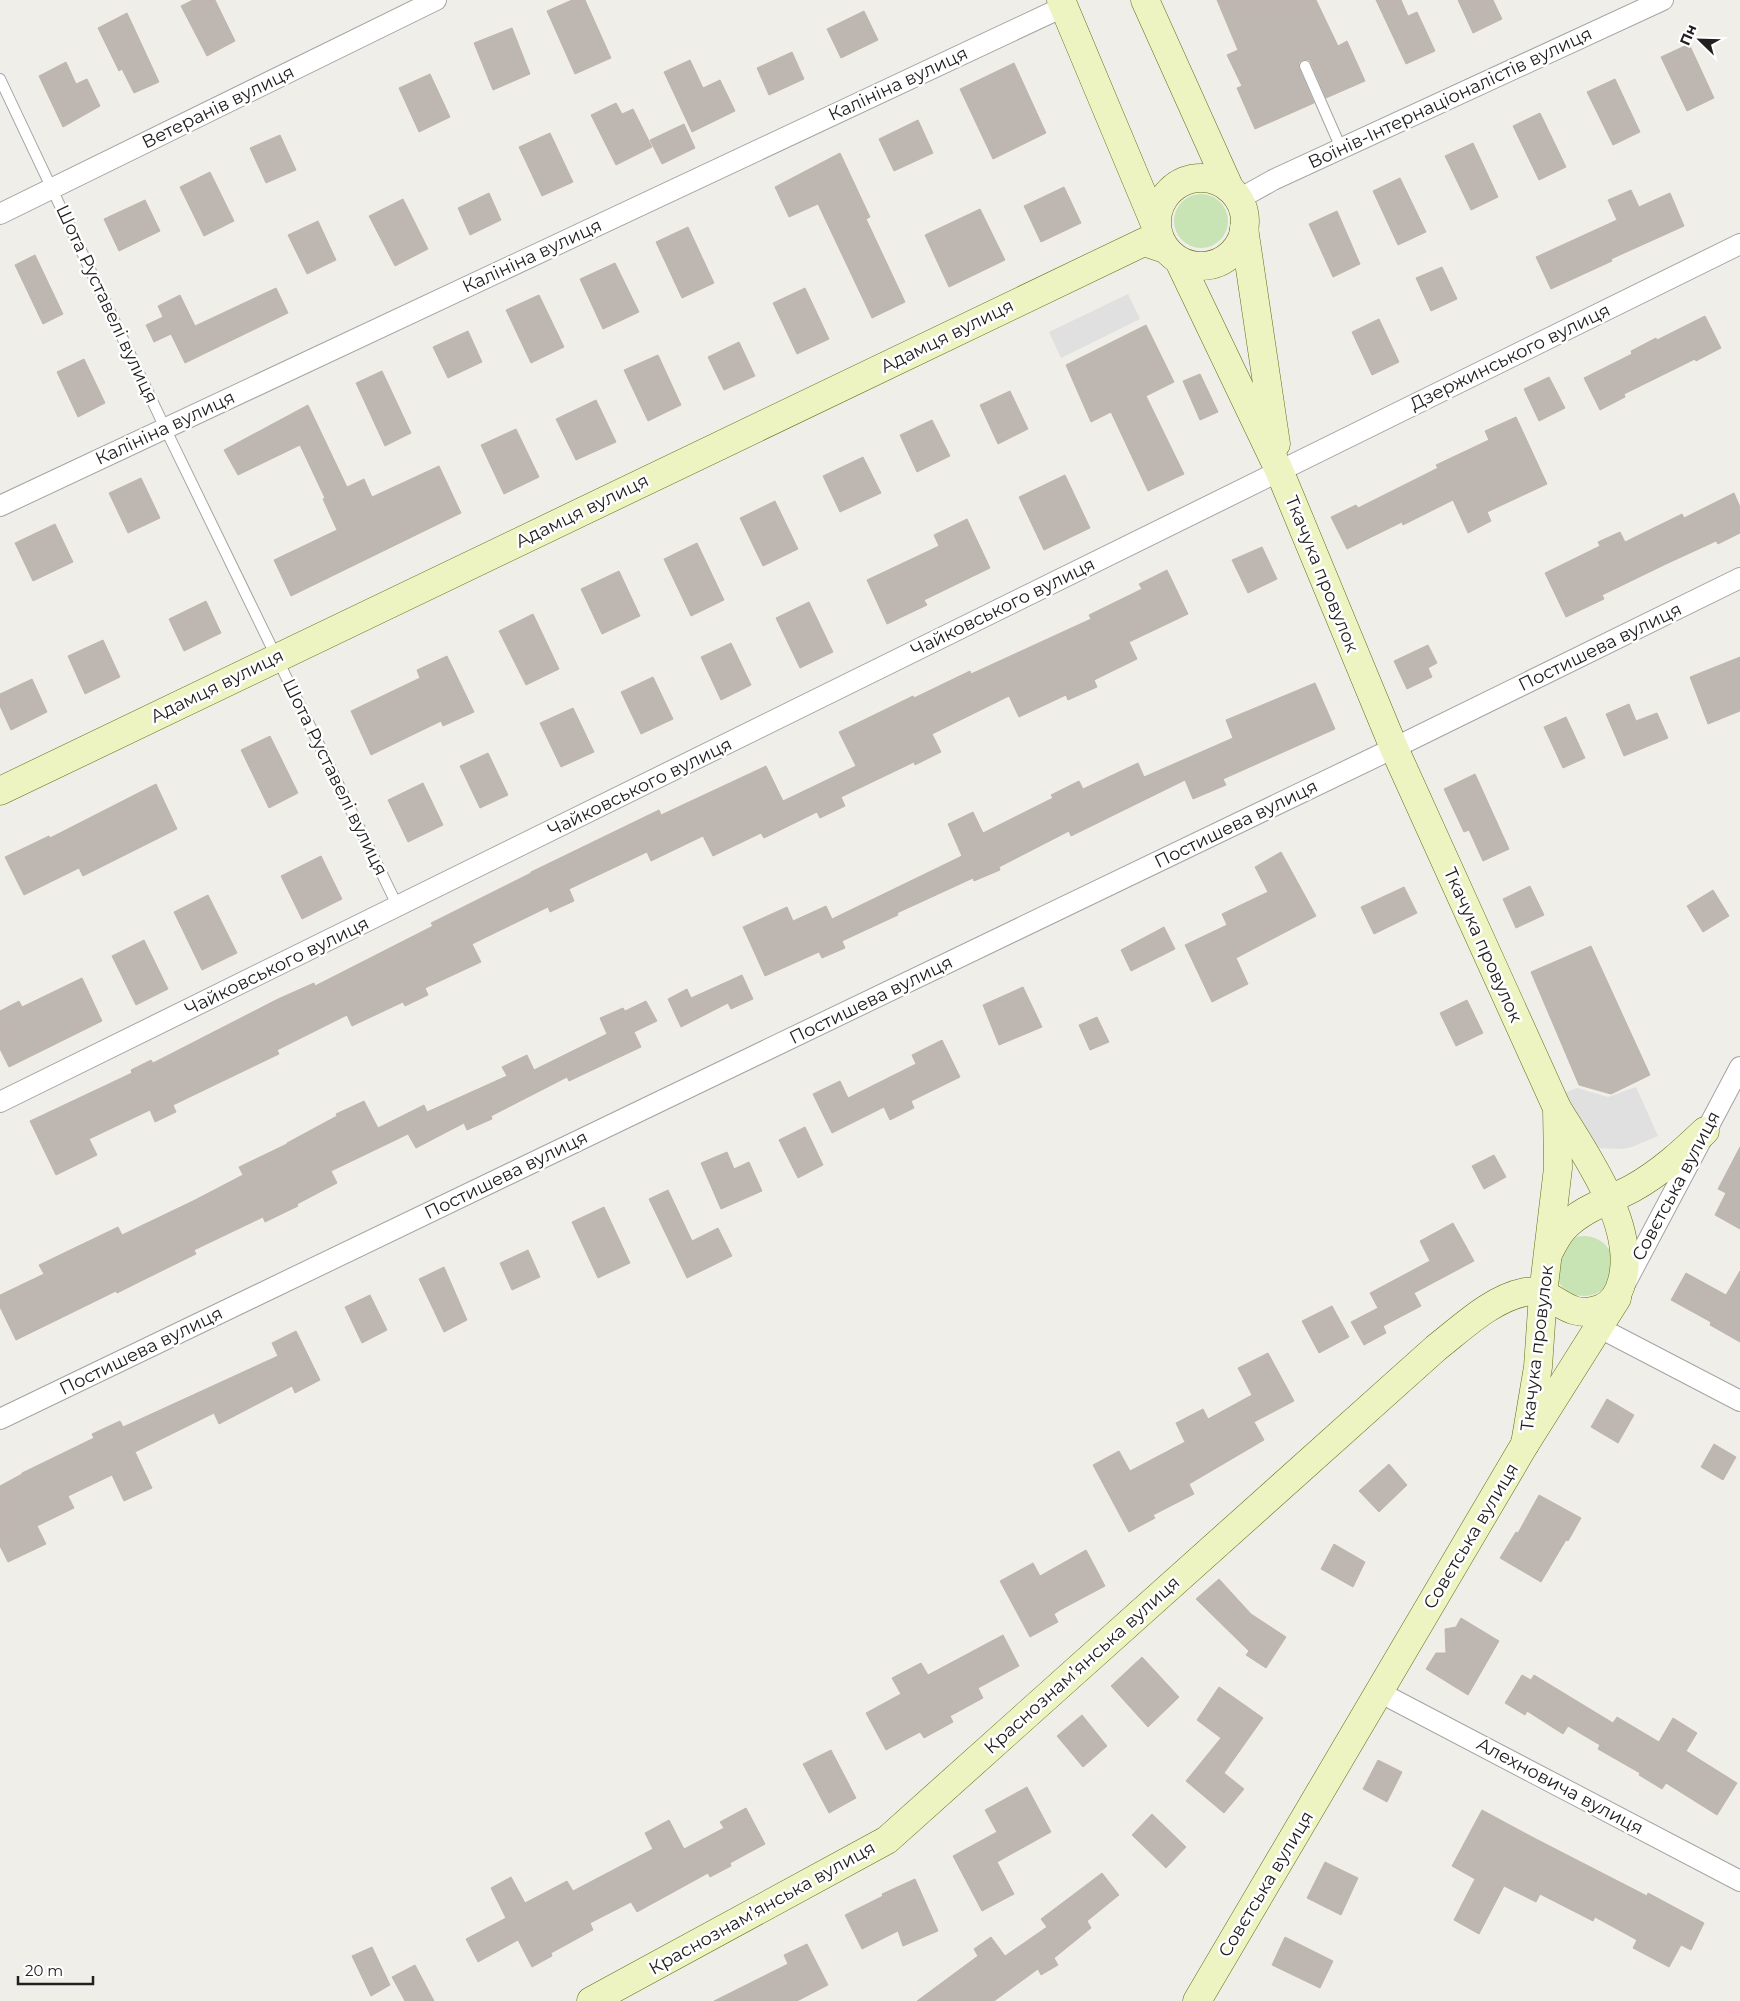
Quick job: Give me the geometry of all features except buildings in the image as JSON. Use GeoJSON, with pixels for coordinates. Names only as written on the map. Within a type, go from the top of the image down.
{"type":"FeatureCollection","features":[{"type":"Feature","properties":{"kind":"street","name":"Ветеранів вулиця"},"geometry":{"type":"LineString","coordinates":[[0,214],[436,0]]}},
{"type":"Feature","properties":{"kind":"street"},"geometry":{"type":"LineString","coordinates":[[1145,0],[1244,213],[1244,228],[1279,470]]}},
{"type":"Feature","properties":{"kind":"street","name":"Воїнів-Інтернаціоналістів вулиця"},"geometry":{"type":"LineString","coordinates":[[1234,194],[1273,180],[1663,0]]}},
{"type":"Feature","properties":{"kind":"street"},"geometry":{"type":"LineString","coordinates":[[1062,3],[1167,246],[1279,470]]}},
{"type":"Feature","properties":{"kind":"street","name":"Калініна вулиця"},"geometry":{"type":"LineString","coordinates":[[0,506],[1062,3]]}},
{"type":"Feature","properties":{"kind":"street"},"geometry":{"type":"LineString","coordinates":[[1234,194],[1219,182],[1206,178],[1192,179],[1179,184],[1168,192],[1161,203],[1157,216],[1167,246],[1192,265],[1206,266],[1220,262],[1232,254],[1240,242],[1244,228]]}},
{"type":"Feature","properties":{"kind":"street","name":"Адамця вулиця"},"geometry":{"type":"LineString","coordinates":[[0,791],[1144,242],[1167,246]]}},
{"type":"Feature","properties":{"kind":"street","name":"Дзержинського вулиця"},"geometry":{"type":"LineString","coordinates":[[1279,470],[1740,244]]}},
{"type":"Feature","properties":{"kind":"street","name":"Ткачука провулок"},"geometry":{"type":"LineString","coordinates":[[1279,470],[1394,748],[1557,1108],[1558,1168],[1543,1294],[1538,1367],[1525,1444]]}},
{"type":"Feature","properties":{"kind":"street","name":"Чайковського вулиця"},"geometry":{"type":"LineString","coordinates":[[0,1102],[1279,470]]}},
{"type":"Feature","properties":{"kind":"street","name":"Постишева вулиця"},"geometry":{"type":"LineString","coordinates":[[0,1419],[1394,748],[1740,578]]}},
{"type":"Feature","properties":{"kind":"street","name":"Совєтська вулиця"},"geometry":{"type":"LineString","coordinates":[[1197,2001],[1525,1444],[1619,1294],[1740,1067]]}},
{"type":"Feature","properties":{"kind":"street"},"geometry":{"type":"LineString","coordinates":[[1543,1294],[1565,1308],[1582,1312],[1601,1308],[1619,1294],[1625,1272],[1626,1250],[1620,1224],[1609,1199],[1557,1108]]}},
{"type":"Feature","properties":{"kind":"street"},"geometry":{"type":"LineString","coordinates":[[1549,1252],[1563,1229],[1581,1215],[1653,1176],[1681,1154],[1705,1131]]}},
{"type":"Feature","properties":{"kind":"street","name":"Краснознамʼянська вулиця"},"geometry":{"type":"LineString","coordinates":[[591,2001],[887,1840],[1436,1348],[1488,1308],[1528,1292],[1543,1294]]}},
{"type":"Feature","properties":{"kind":"street"},"geometry":{"type":"LineString","coordinates":[[1598,1327],[1740,1401]]}},
{"type":"Feature","properties":{"kind":"street","name":"Алехновича вулиця"},"geometry":{"type":"LineString","coordinates":[[1379,1692],[1740,1881]]}},
{"type":"Feature","properties":{"kind":"lane"},"geometry":{"type":"LineString","coordinates":[[1305,66],[1341,148]]}},
{"type":"Feature","properties":{"kind":"lane","name":"Шота Руставелі вулиця"},"geometry":{"type":"LineString","coordinates":[[0,79],[165,428],[398,907]]}},
{"type":"Feature","properties":{"kind":"green space"},"geometry":{"type":"Polygon","coordinates":[[[1196,194],[1206,194],[1216,198],[1224,206],[1228,221],[1224,236],[1216,244],[1206,248],[1196,248],[1186,244],[1178,236],[1174,226],[1174,216],[1178,206],[1186,198],[1196,194]]]}},
{"type":"Feature","properties":{"kind":"green space"},"geometry":{"type":"Polygon","coordinates":[[[1584,1236],[1600,1241],[1605,1245],[1609,1250],[1614,1266],[1609,1282],[1605,1287],[1600,1291],[1584,1296],[1568,1291],[1563,1287],[1559,1282],[1554,1266],[1559,1250],[1563,1245],[1568,1241],[1584,1236]]]}},
{"type":"Feature","properties":{"kind":"shaded area"},"geometry":{"type":"Polygon","coordinates":[[[1128,294],[1140,319],[1061,358],[1049,332],[1128,294]]]}},
{"type":"Feature","properties":{"kind":"shaded area"},"geometry":{"type":"Polygon","coordinates":[[[1636,1087],[1658,1136],[1632,1147],[1622,1149],[1599,1148],[1592,1143],[1564,1093],[1577,1088],[1608,1097],[1636,1087]]]}}]}
